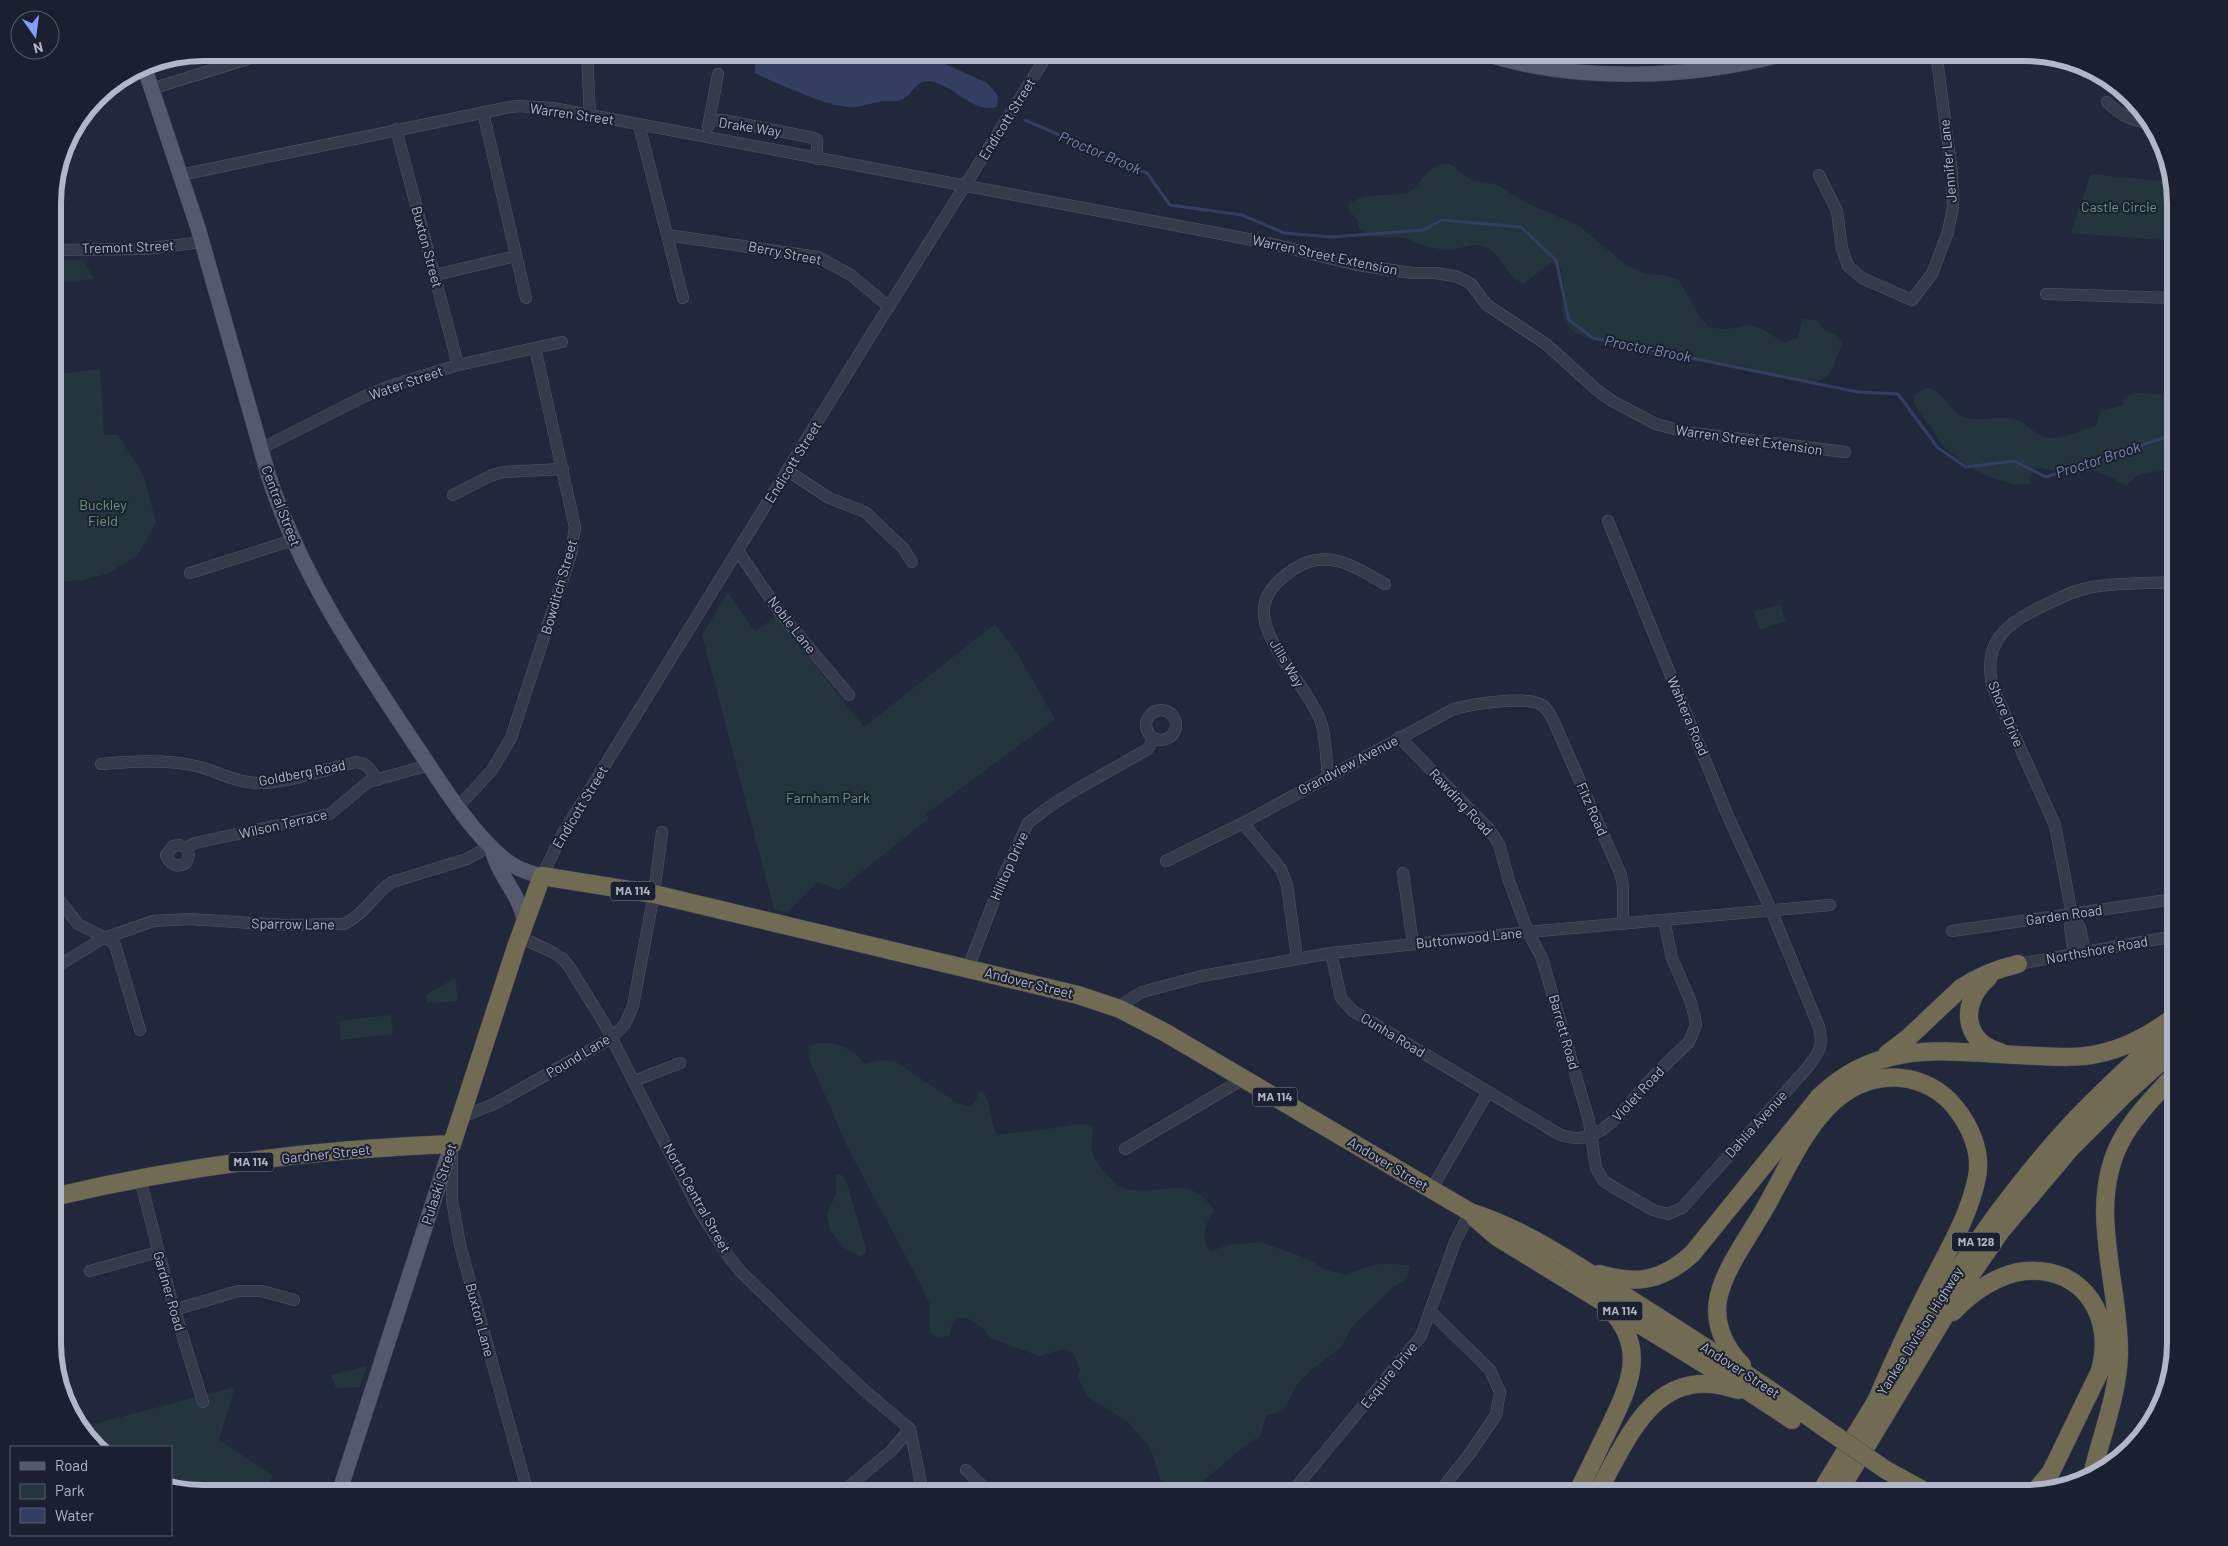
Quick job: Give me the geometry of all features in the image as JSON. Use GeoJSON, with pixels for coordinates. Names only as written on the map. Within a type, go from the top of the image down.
{"type":"FeatureCollection","features":[{"type":"Feature","properties":{"kind":"highway","name":"Andover Street"},"geometry":{"type":"LineString","coordinates":[[542,876],[654,894],[767,919],[1094,999],[1116,1008],[1149,1024],[1470,1212],[1496,1221],[1575,1264],[1882,1474],[1894,1485]]}},
{"type":"Feature","properties":{"kind":"highway","name":"Pulaski Street"},"geometry":{"type":"LineString","coordinates":[[452,1144],[522,930],[542,876]]}},
{"type":"Feature","properties":{"kind":"highway"},"geometry":{"type":"LineString","coordinates":[[2010,1055],[1982,1045],[1975,1037],[1970,1028],[1970,1008],[1976,989],[1983,982],[1997,971],[2018,964]]}},
{"type":"Feature","properties":{"kind":"highway"},"geometry":{"type":"LineString","coordinates":[[1879,1059],[1900,1045],[1973,980],[1999,968],[2018,964]]}},
{"type":"Feature","properties":{"kind":"highway"},"geometry":{"type":"LineString","coordinates":[[1575,1264],[1612,1278],[1642,1280],[1668,1272],[1680,1265],[1692,1254],[1820,1096],[1842,1077],[1879,1059],[1894,1054],[1920,1051],[2073,1057],[2097,1054],[2133,1043],[2167,1022]]}},
{"type":"Feature","properties":{"kind":"highway","name":"Yankee Division Highway"},"geometry":{"type":"LineString","coordinates":[[1825,1485],[1949,1282],[2024,1178],[2099,1096],[2167,1032]]}},
{"type":"Feature","properties":{"kind":"highway","name":"Yankee Division Highway"},"geometry":{"type":"LineString","coordinates":[[1843,1485],[1980,1261],[2048,1173],[2096,1121],[2167,1058]]}},
{"type":"Feature","properties":{"kind":"highway"},"geometry":{"type":"LineString","coordinates":[[1775,1400],[1745,1369],[1722,1338],[1717,1312],[1722,1285],[1789,1166],[1822,1113],[1842,1093],[1855,1085],[1880,1078],[1894,1077],[1921,1083],[1936,1090],[1949,1100],[1970,1130],[1976,1150],[1978,1174],[1971,1203],[1963,1221],[1928,1288],[1877,1399]]}},
{"type":"Feature","properties":{"kind":"highway"},"geometry":{"type":"LineString","coordinates":[[2094,1467],[2111,1405],[2119,1354],[2106,1221],[2106,1194],[2110,1168],[2121,1142],[2137,1116],[2167,1084]]}},
{"type":"Feature","properties":{"kind":"highway","name":"Gardner Street"},"geometry":{"type":"LineString","coordinates":[[62,1195],[140,1179],[293,1157],[393,1146],[452,1144]]}},
{"type":"Feature","properties":{"kind":"highway","name":"Andover Street"},"geometry":{"type":"LineString","coordinates":[[1470,1212],[1497,1237],[1775,1400]]}},
{"type":"Feature","properties":{"kind":"highway"},"geometry":{"type":"LineString","coordinates":[[1919,1359],[1954,1310],[1999,1278],[2025,1271],[2039,1271],[2065,1278],[2085,1293],[2098,1312],[2102,1322],[2105,1334],[2103,1359],[2100,1371],[2051,1472],[2041,1484]]}},
{"type":"Feature","properties":{"kind":"highway"},"geometry":{"type":"LineString","coordinates":[[1581,1485],[1624,1396],[1632,1373],[1632,1359],[1627,1333],[1620,1321],[1599,1298]]}},
{"type":"Feature","properties":{"kind":"highway"},"geometry":{"type":"LineString","coordinates":[[1602,1485],[1638,1422],[1659,1398],[1672,1390],[1691,1384],[1711,1383],[1775,1400]]}},
{"type":"Feature","properties":{"kind":"highway","name":"Andover Street"},"geometry":{"type":"LineString","coordinates":[[1882,1474],[1907,1485]]}},
{"type":"Feature","properties":{"kind":"main road"},"geometry":{"type":"LineString","coordinates":[[1543,61],[1592,73],[1670,72],[1703,69],[1732,61]]}},
{"type":"Feature","properties":{"kind":"main road","name":"Central Street"},"geometry":{"type":"LineString","coordinates":[[146,73],[202,242],[276,501],[293,540],[324,602],[349,644],[458,807],[491,847],[513,866],[542,876]]}},
{"type":"Feature","properties":{"kind":"main road"},"geometry":{"type":"LineString","coordinates":[[491,847],[501,873],[519,898],[522,930]]}},
{"type":"Feature","properties":{"kind":"main road","name":"Pulaski Street"},"geometry":{"type":"LineString","coordinates":[[342,1485],[452,1144]]}},
{"type":"Feature","properties":{"kind":"street"},"geometry":{"type":"LineString","coordinates":[[1670,61],[1670,72]]}},
{"type":"Feature","properties":{"kind":"street","name":"Jennifer Lane"},"geometry":{"type":"LineString","coordinates":[[1819,175],[1837,211],[1844,258],[1848,266],[1862,278],[1912,300],[1932,274],[1948,232],[1953,207],[1952,173],[1937,61]]}},
{"type":"Feature","properties":{"kind":"street"},"geometry":{"type":"LineString","coordinates":[[151,89],[238,62]]}},
{"type":"Feature","properties":{"kind":"street"},"geometry":{"type":"LineString","coordinates":[[587,62],[590,115]]}},
{"type":"Feature","properties":{"kind":"street","name":"Endicott Street"},"geometry":{"type":"LineString","coordinates":[[542,876],[563,834],[1043,62]]}},
{"type":"Feature","properties":{"kind":"street","name":"Drake Way"},"geometry":{"type":"LineString","coordinates":[[718,74],[710,121],[723,120],[814,138],[817,140],[818,146],[817,159]]}},
{"type":"Feature","properties":{"kind":"street"},"geometry":{"type":"LineString","coordinates":[[2107,102],[2117,112],[2132,120],[2140,122]]}},
{"type":"Feature","properties":{"kind":"street","name":"Warren Street"},"geometry":{"type":"LineString","coordinates":[[180,174],[483,112],[517,106],[529,106],[553,108],[965,187]]}},
{"type":"Feature","properties":{"kind":"street"},"geometry":{"type":"LineString","coordinates":[[483,112],[526,298]]}},
{"type":"Feature","properties":{"kind":"street"},"geometry":{"type":"LineString","coordinates":[[706,137],[710,121]]}},
{"type":"Feature","properties":{"kind":"street"},"geometry":{"type":"LineString","coordinates":[[639,124],[683,298]]}},
{"type":"Feature","properties":{"kind":"street","name":"Buxton Street"},"geometry":{"type":"LineString","coordinates":[[396,129],[458,365]]}},
{"type":"Feature","properties":{"kind":"street","name":"Warren Street Extension"},"geometry":{"type":"LineString","coordinates":[[965,187],[1282,246],[1357,265],[1412,273],[1436,273],[1455,276],[1471,284],[1487,305],[1495,312],[1546,344],[1598,391],[1612,401],[1656,424],[1685,432],[1845,452]]}},
{"type":"Feature","properties":{"kind":"street","name":"Berry Street"},"geometry":{"type":"LineString","coordinates":[[667,235],[818,257],[851,275],[889,307]]}},
{"type":"Feature","properties":{"kind":"street","name":"Tremont Street"},"geometry":{"type":"LineString","coordinates":[[62,250],[145,249],[202,242]]}},
{"type":"Feature","properties":{"kind":"street"},"geometry":{"type":"LineString","coordinates":[[435,275],[516,256]]}},
{"type":"Feature","properties":{"kind":"street"},"geometry":{"type":"LineString","coordinates":[[2046,294],[2167,298]]}},
{"type":"Feature","properties":{"kind":"street","name":"Water Street"},"geometry":{"type":"LineString","coordinates":[[260,449],[363,397],[390,386],[458,365],[562,342]]}},
{"type":"Feature","properties":{"kind":"street","name":"Bowditch Street"},"geometry":{"type":"LineString","coordinates":[[458,807],[492,770],[511,738],[571,554],[574,527],[563,469],[535,348]]}},
{"type":"Feature","properties":{"kind":"street"},"geometry":{"type":"LineString","coordinates":[[453,495],[490,476],[503,472],[563,469]]}},
{"type":"Feature","properties":{"kind":"street"},"geometry":{"type":"LineString","coordinates":[[788,471],[819,493],[865,512],[903,548],[912,562]]}},
{"type":"Feature","properties":{"kind":"street","name":"Wahtera Road"},"geometry":{"type":"LineString","coordinates":[[1608,521],[1727,814],[1771,910]]}},
{"type":"Feature","properties":{"kind":"street"},"geometry":{"type":"LineString","coordinates":[[190,573],[293,540]]}},
{"type":"Feature","properties":{"kind":"street","name":"Noble Lane"},"geometry":{"type":"LineString","coordinates":[[738,551],[781,614],[850,695]]}},
{"type":"Feature","properties":{"kind":"street","name":"Jills Way"},"geometry":{"type":"LineString","coordinates":[[1328,776],[1321,723],[1300,683],[1273,642],[1267,625],[1264,606],[1273,585],[1305,562],[1315,559],[1327,559],[1357,567],[1385,584]]}},
{"type":"Feature","properties":{"kind":"street","name":"Shore Drive"},"geometry":{"type":"LineString","coordinates":[[2079,953],[2070,927],[2072,915],[2055,825],[1993,688],[1990,665],[1994,645],[1999,635],[2016,620],[2077,591],[2111,585],[2167,582]]}},
{"type":"Feature","properties":{"kind":"street","name":"Grandview Avenue"},"geometry":{"type":"LineString","coordinates":[[1166,861],[1242,823],[1441,715],[1467,705],[1525,701],[1539,703]]}},
{"type":"Feature","properties":{"kind":"street","name":"Fitz Road"},"geometry":{"type":"LineString","coordinates":[[1539,703],[1544,706],[1554,722],[1621,874],[1623,886],[1623,924]]}},
{"type":"Feature","properties":{"kind":"street","name":"Rawding Road"},"geometry":{"type":"LineString","coordinates":[[1399,737],[1495,836],[1528,932]]}},
{"type":"Feature","properties":{"kind":"street","name":"Hilltop Drive"},"geometry":{"type":"LineString","coordinates":[[968,968],[993,902],[1028,823],[1057,801],[1148,749],[1154,738]]}},
{"type":"Feature","properties":{"kind":"street","name":"Goldberg Road"},"geometry":{"type":"LineString","coordinates":[[101,764],[139,761],[186,764],[237,780],[257,783],[363,762],[369,767],[377,780]]}},
{"type":"Feature","properties":{"kind":"street","name":"Wilson Terrace"},"geometry":{"type":"LineString","coordinates":[[186,848],[196,843],[330,814],[362,786],[429,765]]}},
{"type":"Feature","properties":{"kind":"street"},"geometry":{"type":"LineString","coordinates":[[1242,823],[1281,869],[1287,885],[1297,958]]}},
{"type":"Feature","properties":{"kind":"street","name":"Pound Lane"},"geometry":{"type":"LineString","coordinates":[[462,1117],[496,1103],[611,1038],[625,1024],[633,1006],[654,894],[662,832]]}},
{"type":"Feature","properties":{"kind":"street","name":"Sparrow Lane"},"geometry":{"type":"LineString","coordinates":[[62,963],[95,943],[143,923],[170,919],[285,925],[334,926],[344,924],[352,920],[392,882],[468,859],[491,847]]}},
{"type":"Feature","properties":{"kind":"street"},"geometry":{"type":"LineString","coordinates":[[1403,873],[1413,944]]}},
{"type":"Feature","properties":{"kind":"street","name":"Garden Road"},"geometry":{"type":"LineString","coordinates":[[1952,931],[2167,900]]}},
{"type":"Feature","properties":{"kind":"street"},"geometry":{"type":"LineString","coordinates":[[62,904],[78,924],[115,945],[140,1030]]}},
{"type":"Feature","properties":{"kind":"street","name":"Buttonwood Lane"},"geometry":{"type":"LineString","coordinates":[[1116,1008],[1135,996],[1163,986],[1202,976],[1331,953],[1528,932],[1830,905]]}},
{"type":"Feature","properties":{"kind":"street","name":"Dahlia Avenue"},"geometry":{"type":"LineString","coordinates":[[1591,1136],[1596,1168],[1603,1180],[1653,1210],[1661,1213],[1675,1213],[1682,1208],[1810,1063],[1821,1048],[1822,1040],[1819,1026],[1771,910]]}},
{"type":"Feature","properties":{"kind":"street","name":"Violet Road"},"geometry":{"type":"LineString","coordinates":[[1488,1092],[1566,1137],[1579,1139],[1591,1136],[1613,1123],[1688,1042],[1694,1033],[1696,1025],[1693,1009],[1672,958],[1664,920]]}},
{"type":"Feature","properties":{"kind":"street","name":"North Central Street"},"geometry":{"type":"LineString","coordinates":[[522,930],[563,959],[604,1023],[700,1212],[729,1257],[741,1272],[810,1339],[910,1430]]}},
{"type":"Feature","properties":{"kind":"street","name":"Barrett Road"},"geometry":{"type":"LineString","coordinates":[[1528,932],[1542,958],[1582,1094],[1591,1136]]}},
{"type":"Feature","properties":{"kind":"street","name":"Northshore Road"},"geometry":{"type":"LineString","coordinates":[[2018,964],[2167,938]]}},
{"type":"Feature","properties":{"kind":"street","name":"Cunha Road"},"geometry":{"type":"LineString","coordinates":[[1331,953],[1341,998],[1346,1005],[1488,1092]]}},
{"type":"Feature","properties":{"kind":"street"},"geometry":{"type":"LineString","coordinates":[[634,1081],[680,1063]]}},
{"type":"Feature","properties":{"kind":"street"},"geometry":{"type":"LineString","coordinates":[[1125,1149],[1243,1079]]}},
{"type":"Feature","properties":{"kind":"street"},"geometry":{"type":"LineString","coordinates":[[1431,1190],[1488,1092]]}},
{"type":"Feature","properties":{"kind":"street","name":"Buxton Lane"},"geometry":{"type":"LineString","coordinates":[[452,1144],[452,1200],[456,1226],[526,1485]]}},
{"type":"Feature","properties":{"kind":"street","name":"Gardner Road"},"geometry":{"type":"LineString","coordinates":[[140,1179],[174,1310],[204,1402]]}},
{"type":"Feature","properties":{"kind":"street","name":"Esquire Drive"},"geometry":{"type":"LineString","coordinates":[[1298,1485],[1421,1336],[1455,1242],[1470,1212]]}},
{"type":"Feature","properties":{"kind":"street"},"geometry":{"type":"LineString","coordinates":[[90,1271],[158,1252]]}},
{"type":"Feature","properties":{"kind":"street"},"geometry":{"type":"LineString","coordinates":[[174,1310],[238,1291],[262,1291],[294,1300]]}},
{"type":"Feature","properties":{"kind":"street"},"geometry":{"type":"LineString","coordinates":[[1430,1311],[1490,1370],[1500,1392],[1496,1414],[1468,1456],[1445,1485]]}},
{"type":"Feature","properties":{"kind":"street"},"geometry":{"type":"LineString","coordinates":[[851,1485],[891,1451],[910,1430]]}},
{"type":"Feature","properties":{"kind":"street"},"geometry":{"type":"LineString","coordinates":[[910,1430],[920,1485]]}},
{"type":"Feature","properties":{"kind":"street"},"geometry":{"type":"LineString","coordinates":[[966,1470],[981,1485]]}},
{"type":"Feature","properties":{"kind":"green space"},"geometry":{"type":"Polygon","coordinates":[[[1441,164],[1450,164],[1472,181],[1496,184],[1528,204],[1578,225],[1626,265],[1644,274],[1663,275],[1679,280],[1699,316],[1709,327],[1725,329],[1747,325],[1760,328],[1785,343],[1798,338],[1802,319],[1816,320],[1825,330],[1838,336],[1843,343],[1832,368],[1825,378],[1811,384],[1744,366],[1631,352],[1575,333],[1564,321],[1562,307],[1564,282],[1560,267],[1551,263],[1524,283],[1518,281],[1495,254],[1483,246],[1473,245],[1443,250],[1422,245],[1405,238],[1369,235],[1358,228],[1359,221],[1349,211],[1348,206],[1352,202],[1366,197],[1407,193],[1416,187],[1430,170],[1441,164]]]}},
{"type":"Feature","properties":{"kind":"green space","name":"Castle Circle"},"geometry":{"type":"Polygon","coordinates":[[[2091,174],[2165,182],[2167,240],[2071,233],[2091,174]]]}},
{"type":"Feature","properties":{"kind":"green space"},"geometry":{"type":"Polygon","coordinates":[[[62,260],[83,260],[94,279],[62,282],[62,260]]]}},
{"type":"Feature","properties":{"kind":"green space","name":"Buckley Field"},"geometry":{"type":"Polygon","coordinates":[[[100,369],[104,435],[118,435],[143,474],[156,522],[138,555],[107,574],[83,580],[62,581],[62,374],[100,369]]]}},
{"type":"Feature","properties":{"kind":"green space"},"geometry":{"type":"Polygon","coordinates":[[[1925,388],[1931,389],[1964,417],[1970,419],[2014,419],[2044,437],[2055,438],[2096,426],[2100,412],[2123,405],[2124,398],[2129,395],[2142,393],[2167,396],[2167,470],[2139,474],[2126,486],[2107,475],[2095,471],[2058,472],[2041,468],[2033,470],[2030,483],[2008,483],[1970,467],[1949,451],[1917,409],[1913,396],[1925,388]]]}},
{"type":"Feature","properties":{"kind":"green space","name":"Farnham Park"},"geometry":{"type":"Polygon","coordinates":[[[728,593],[755,632],[776,616],[864,727],[995,624],[1017,653],[1055,719],[926,814],[929,818],[839,890],[817,882],[787,912],[774,909],[702,635],[728,593]]]}},
{"type":"Feature","properties":{"kind":"green space"},"geometry":{"type":"Polygon","coordinates":[[[1780,604],[1786,621],[1760,630],[1754,612],[1780,604]]]}},
{"type":"Feature","properties":{"kind":"green space"},"geometry":{"type":"Polygon","coordinates":[[[455,978],[458,1001],[427,1003],[426,995],[455,978]]]}},
{"type":"Feature","properties":{"kind":"green space"},"geometry":{"type":"Polygon","coordinates":[[[391,1015],[393,1034],[341,1040],[339,1021],[391,1015]]]}},
{"type":"Feature","properties":{"kind":"green space"},"geometry":{"type":"Polygon","coordinates":[[[819,1043],[839,1045],[856,1054],[865,1064],[883,1060],[896,1062],[957,1103],[970,1106],[976,1100],[978,1094],[983,1091],[988,1101],[997,1135],[1077,1124],[1092,1125],[1091,1145],[1093,1155],[1110,1178],[1123,1188],[1140,1191],[1185,1189],[1195,1192],[1205,1199],[1215,1211],[1208,1221],[1204,1236],[1210,1251],[1229,1245],[1260,1242],[1306,1258],[1326,1270],[1346,1275],[1377,1264],[1392,1263],[1410,1266],[1407,1278],[1392,1288],[1352,1327],[1341,1347],[1310,1371],[1296,1386],[1283,1411],[1266,1416],[1261,1435],[1203,1481],[1203,1485],[1167,1485],[1160,1479],[1148,1445],[1127,1421],[1089,1398],[1077,1377],[1080,1369],[1073,1353],[1065,1349],[1039,1356],[991,1338],[983,1328],[967,1318],[958,1318],[952,1325],[950,1335],[938,1338],[930,1332],[930,1305],[848,1148],[808,1056],[809,1047],[819,1043]]]}},
{"type":"Feature","properties":{"kind":"green space"},"geometry":{"type":"Polygon","coordinates":[[[836,1175],[842,1175],[847,1183],[866,1248],[866,1253],[860,1256],[844,1248],[830,1230],[827,1214],[836,1194],[836,1175]]]}},
{"type":"Feature","properties":{"kind":"green space"},"geometry":{"type":"Polygon","coordinates":[[[367,1366],[360,1387],[336,1388],[331,1375],[367,1366]]]}},
{"type":"Feature","properties":{"kind":"green space"},"geometry":{"type":"Polygon","coordinates":[[[235,1387],[219,1440],[272,1475],[269,1485],[204,1485],[172,1481],[172,1446],[106,1446],[86,1423],[94,1424],[235,1387]]]}},
{"type":"Feature","properties":{"kind":"water"},"geometry":{"type":"Polygon","coordinates":[[[755,62],[940,62],[987,83],[998,96],[997,107],[979,106],[946,87],[928,81],[920,83],[901,100],[882,101],[856,107],[839,106],[781,85],[755,73],[755,62]]]}},
{"type":"Feature","properties":{"kind":"waterway","name":"Proctor Brook"},"geometry":{"type":"LineString","coordinates":[[1025,120],[1147,173],[1170,205],[1242,215],[1284,233],[1331,237],[1424,230],[1442,220],[1521,227],[1556,260],[1569,320],[1593,338],[1858,392],[1898,394],[1938,448],[1966,467],[2014,461],[2046,477],[2167,437]]}}]}
